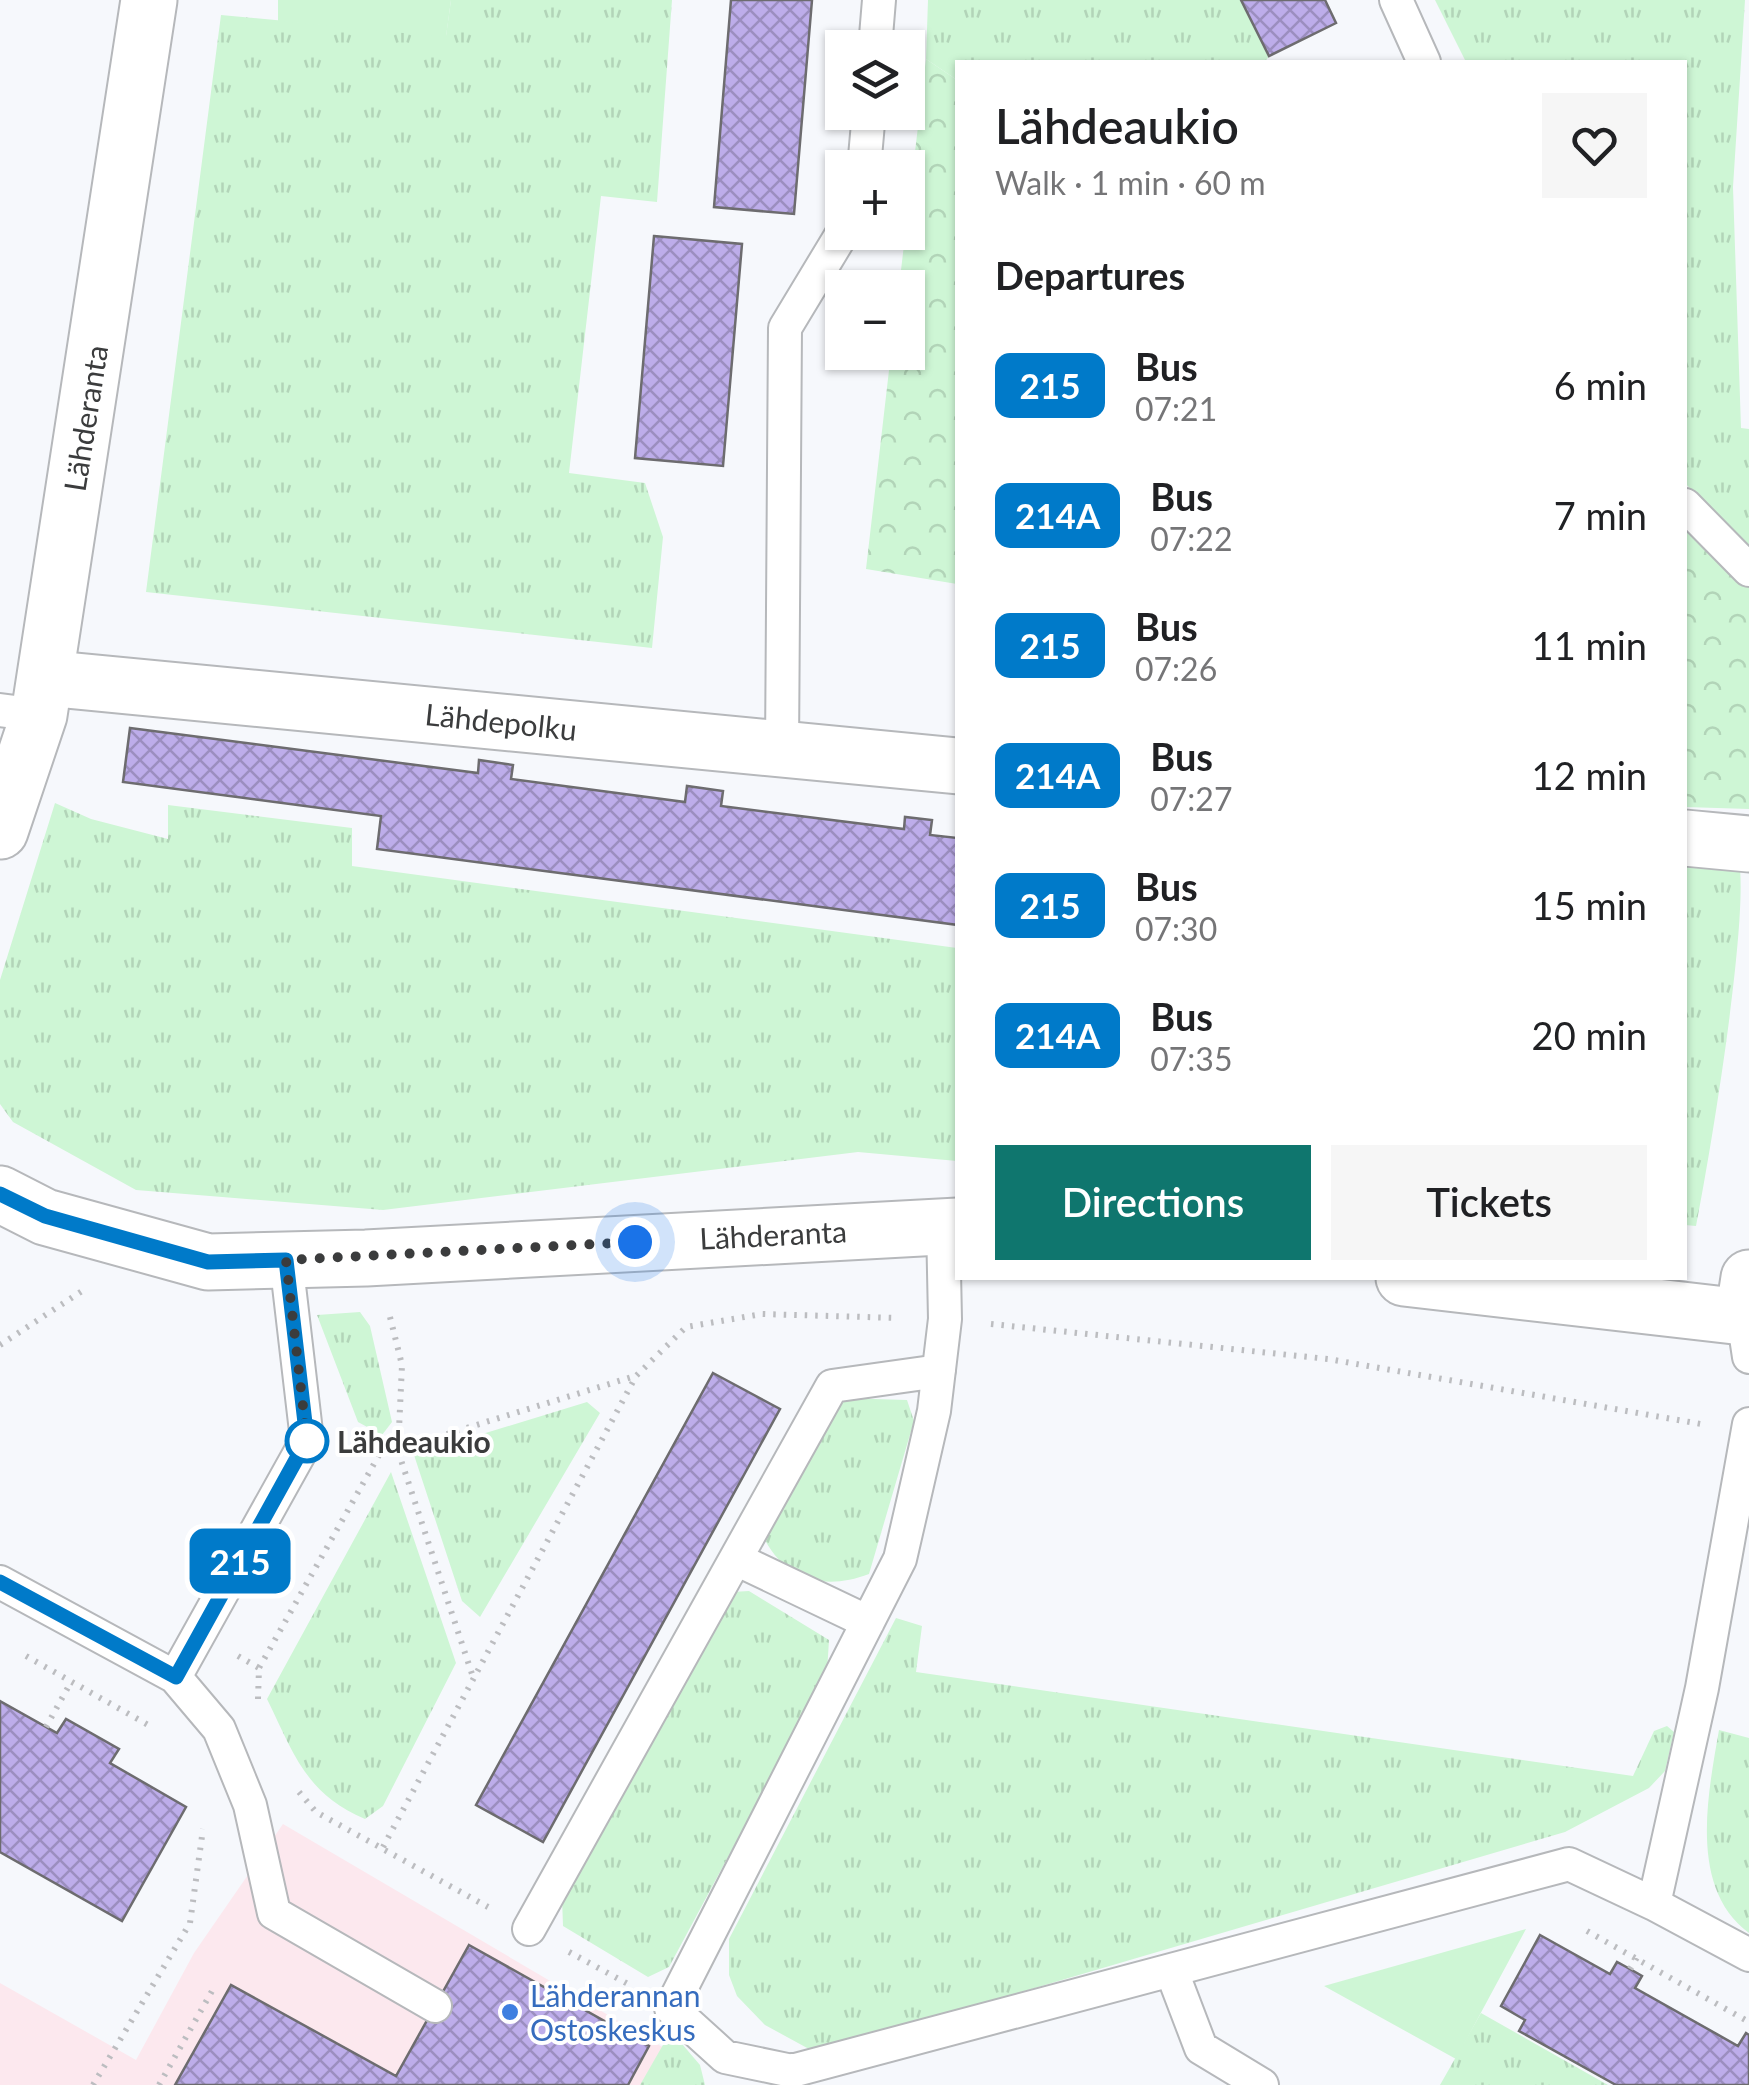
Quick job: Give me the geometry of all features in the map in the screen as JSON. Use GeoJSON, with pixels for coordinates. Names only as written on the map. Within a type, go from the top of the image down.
{"type":"FeatureCollection","features":[{"type":"Feature","properties":{"kind":"street","name":"Lähderanta"},"geometry":{"type":"LineString","coordinates":[[0,831],[28,701],[149,0]]}},
{"type":"Feature","properties":{"kind":"street","name":"Lähdepolku"},"geometry":{"type":"LineString","coordinates":[[28,701],[782,748],[955,766]]}},
{"type":"Feature","properties":{"kind":"street"},"geometry":{"type":"LineString","coordinates":[[1687,838],[1749,844]]}},
{"type":"Feature","properties":{"kind":"street","name":"Lähderanta"},"geometry":{"type":"LineString","coordinates":[[0,1194],[45,1216],[208,1262],[366,1258],[950,1225]]}},
{"type":"Feature","properties":{"kind":"street"},"geometry":{"type":"LineString","coordinates":[[1422,1280],[1747,1317]]}},
{"type":"Feature","properties":{"kind":"lane"},"geometry":{"type":"LineString","coordinates":[[876,30],[879,0]]}},
{"type":"Feature","properties":{"kind":"lane"},"geometry":{"type":"LineString","coordinates":[[1396,0],[1423,60]]}},
{"type":"Feature","properties":{"kind":"lane"},"geometry":{"type":"LineString","coordinates":[[782,748],[786,328],[832,250]]}},
{"type":"Feature","properties":{"kind":"lane"},"geometry":{"type":"LineString","coordinates":[[1687,507],[1749,570]]}},
{"type":"Feature","properties":{"kind":"lane"},"geometry":{"type":"LineString","coordinates":[[950,1225],[945,1319],[934,1410],[900,1559],[671,2008],[725,2071],[792,2070],[1569,1864],[1749,1955]]}},
{"type":"Feature","properties":{"kind":"lane"},"geometry":{"type":"LineString","coordinates":[[176,1677],[307,1440],[286,1260]]}},
{"type":"Feature","properties":{"kind":"lane"},"geometry":{"type":"LineString","coordinates":[[528,1929],[832,1386],[939,1371]]}},
{"type":"Feature","properties":{"kind":"lane"},"geometry":{"type":"LineString","coordinates":[[1654,1904],[1702,1688],[1749,1424]]}},
{"type":"Feature","properties":{"kind":"lane"},"geometry":{"type":"LineString","coordinates":[[736,1558],[868,1622]]}},
{"type":"Feature","properties":{"kind":"lane"},"geometry":{"type":"LineString","coordinates":[[0,1582],[176,1677],[220,1730],[250,1805],[274,1913],[435,2006]]}},
{"type":"Feature","properties":{"kind":"lane"},"geometry":{"type":"LineString","coordinates":[[1172,1972],[1201,2048],[1262,2085]]}},
{"type":"Feature","properties":{"kind":"path"},"geometry":{"type":"LineString","coordinates":[[366,1258],[372,1299],[390,1316],[402,1365],[398,1450],[472,1674]]}},
{"type":"Feature","properties":{"kind":"path"},"geometry":{"type":"LineString","coordinates":[[0,1345],[98,1280]]}},
{"type":"Feature","properties":{"kind":"path"},"geometry":{"type":"LineString","coordinates":[[265,1718],[258,1700],[259,1668],[380,1455],[636,1376]]}},
{"type":"Feature","properties":{"kind":"path"},"geometry":{"type":"LineString","coordinates":[[14,1650],[175,1740],[188,1752],[258,1700]]}},
{"type":"Feature","properties":{"kind":"path"},"geometry":{"type":"LineString","coordinates":[[46,1727],[71,1682]]}},
{"type":"Feature","properties":{"kind":"path"},"geometry":{"type":"LineString","coordinates":[[296,1789],[316,1812],[671,2008]]}},
{"type":"Feature","properties":{"kind":"path"},"geometry":{"type":"LineString","coordinates":[[93,2085],[190,1923],[205,1814]]}},
{"type":"Feature","properties":{"kind":"path"},"geometry":{"type":"LineString","coordinates":[[1578,1926],[1749,2022]]}},
{"type":"Feature","properties":{"kind":"path"},"geometry":{"type":"LineString","coordinates":[[159,2085],[212,1992]]}},
{"type":"Feature","properties":{"kind":"shaded area"},"geometry":{"type":"Polygon","coordinates":[[[283,1824],[683,2059],[686,2085],[0,2085],[0,1983],[136,2060],[194,1953],[283,1824]]]}},
{"type":"Feature","properties":{"kind":"green space"},"geometry":{"type":"Polygon","coordinates":[[[278,0],[451,0],[446,37],[278,21],[278,0]]]}},
{"type":"Feature","properties":{"kind":"green space"},"geometry":{"type":"Polygon","coordinates":[[[451,0],[672,0],[657,202],[601,196],[569,473],[645,483],[663,537],[652,648],[146,592],[221,15],[446,36],[451,0]]]}},
{"type":"Feature","properties":{"kind":"green space"},"geometry":{"type":"Polygon","coordinates":[[[928,0],[1241,0],[1269,56],[1266,60],[955,60],[955,79],[926,59],[928,0]]]}},
{"type":"Feature","properties":{"kind":"green space"},"geometry":{"type":"Polygon","coordinates":[[[1435,0],[1745,0],[1733,187],[1741,428],[1749,429],[1749,545],[1742,544],[1687,485],[1687,60],[1465,60],[1435,0]]]}},
{"type":"Feature","properties":{"kind":"green space"},"geometry":{"type":"Polygon","coordinates":[[[926,59],[955,79],[955,584],[866,569],[889,370],[925,370],[925,270],[901,270],[903,250],[925,250],[925,150],[915,150],[918,130],[925,130],[926,59]]]}},
{"type":"Feature","properties":{"kind":"green space"},"geometry":{"type":"Polygon","coordinates":[[[1687,523],[1749,584],[1749,809],[1687,807],[1687,523]]]}},
{"type":"Feature","properties":{"kind":"green space"},"geometry":{"type":"Polygon","coordinates":[[[55,803],[91,819],[168,839],[168,805],[352,828],[352,866],[955,948],[955,1161],[858,1152],[383,1210],[136,1190],[13,1122],[0,1104],[0,980],[55,803]]]}},
{"type":"Feature","properties":{"kind":"green space"},"geometry":{"type":"Polygon","coordinates":[[[1687,848],[1739,860],[1741,890],[1727,1037],[1696,1226],[1687,1225],[1687,848]]]}},
{"type":"Feature","properties":{"kind":"green space"},"geometry":{"type":"Polygon","coordinates":[[[360,1312],[370,1326],[392,1422],[382,1435],[358,1422],[317,1315],[360,1312]]]}},
{"type":"Feature","properties":{"kind":"green space"},"geometry":{"type":"Polygon","coordinates":[[[840,1398],[907,1400],[914,1421],[869,1574],[835,1582],[819,1581],[804,1577],[779,1560],[760,1529],[840,1398]]]}},
{"type":"Feature","properties":{"kind":"green space"},"geometry":{"type":"Polygon","coordinates":[[[587,1402],[600,1413],[480,1617],[462,1601],[414,1455],[587,1402]]]}},
{"type":"Feature","properties":{"kind":"green space"},"geometry":{"type":"Polygon","coordinates":[[[391,1472],[456,1663],[383,1806],[365,1819],[345,1809],[315,1784],[294,1754],[267,1699],[391,1472]]]}},
{"type":"Feature","properties":{"kind":"green space"},"geometry":{"type":"Polygon","coordinates":[[[749,1591],[829,1640],[827,1672],[669,1967],[648,1977],[563,1926],[562,1898],[732,1592],[749,1591]]]}},
{"type":"Feature","properties":{"kind":"green space"},"geometry":{"type":"Polygon","coordinates":[[[896,1618],[922,1626],[916,1672],[1633,1776],[1654,1731],[1667,1726],[1674,1732],[1665,1771],[1649,1788],[1565,1832],[848,2043],[809,2049],[765,2025],[737,1996],[729,1975],[729,1939],[896,1618]]]}},
{"type":"Feature","properties":{"kind":"green space"},"geometry":{"type":"Polygon","coordinates":[[[1719,1730],[1749,1738],[1749,1933],[1730,1914],[1717,1891],[1710,1866],[1708,1810],[1719,1730]]]}},
{"type":"Feature","properties":{"kind":"green space"},"geometry":{"type":"Polygon","coordinates":[[[1526,1929],[1456,2059],[1324,1986],[1526,1929]]]}},
{"type":"Feature","properties":{"kind":"green space"},"geometry":{"type":"Polygon","coordinates":[[[1481,2013],[1608,2085],[1440,2085],[1481,2013]]]}},
{"type":"Feature","properties":{"kind":"green space"},"geometry":{"type":"Polygon","coordinates":[[[671,2031],[700,2065],[705,2085],[640,2085],[671,2031]]]}},
{"type":"Feature","properties":{"kind":"building"},"geometry":{"type":"Polygon","coordinates":[[[731,0],[812,0],[794,214],[714,207],[731,0]]]}},
{"type":"Feature","properties":{"kind":"building"},"geometry":{"type":"Polygon","coordinates":[[[1241,0],[1325,0],[1336,23],[1269,56],[1241,0]]]}},
{"type":"Feature","properties":{"kind":"building"},"geometry":{"type":"Polygon","coordinates":[[[654,236],[742,244],[723,466],[635,458],[654,236]]]}},
{"type":"Feature","properties":{"kind":"building"},"geometry":{"type":"Polygon","coordinates":[[[130,728],[478,773],[479,760],[513,765],[511,779],[685,802],[687,786],[723,791],[721,806],[904,829],[905,817],[932,820],[930,835],[955,838],[955,925],[377,849],[381,816],[123,782],[130,728]]]}},
{"type":"Feature","properties":{"kind":"building"},"geometry":{"type":"Polygon","coordinates":[[[713,1373],[780,1409],[543,1842],[476,1805],[713,1373]]]}},
{"type":"Feature","properties":{"kind":"building"},"geometry":{"type":"Polygon","coordinates":[[[0,1701],[57,1733],[66,1719],[119,1749],[110,1763],[186,1807],[122,1921],[0,1852],[0,1701]]]}},
{"type":"Feature","properties":{"kind":"building"},"geometry":{"type":"Polygon","coordinates":[[[1540,1935],[1610,1974],[1617,1962],[1630,1969],[1642,1976],[1635,1988],[1738,2046],[1746,2033],[1749,2035],[1749,2085],[1616,2085],[1519,2031],[1525,2020],[1501,2006],[1540,1935]]]}},
{"type":"Feature","properties":{"kind":"building","name":"Lähderannan Ostoskeskus"},"geometry":{"type":"Polygon","coordinates":[[[469,1945],[649,2046],[628,2085],[175,2085],[231,1985],[396,2076],[469,1945]]]}},
{"type":"Feature","properties":{"kind":"bus line","name":"215"},"geometry":{"type":"LineString","coordinates":[[0,1194],[45,1216],[208,1262],[286,1260],[307,1440],[176,1677],[0,1582]]}},
{"type":"Feature","properties":{"kind":"place","name":"Lähdeaukio"},"geometry":{"type":"Point","coordinates":[307,1441]}},
{"type":"Feature","properties":{"kind":"place","name":"Lähderannan Ostoskeskus"},"geometry":{"type":"Point","coordinates":[510,2012]}},
{"type":"Feature","properties":{"kind":"route"},"geometry":{"type":"LineString","coordinates":[[307,1441],[286,1260],[635,1242]]}}]}
